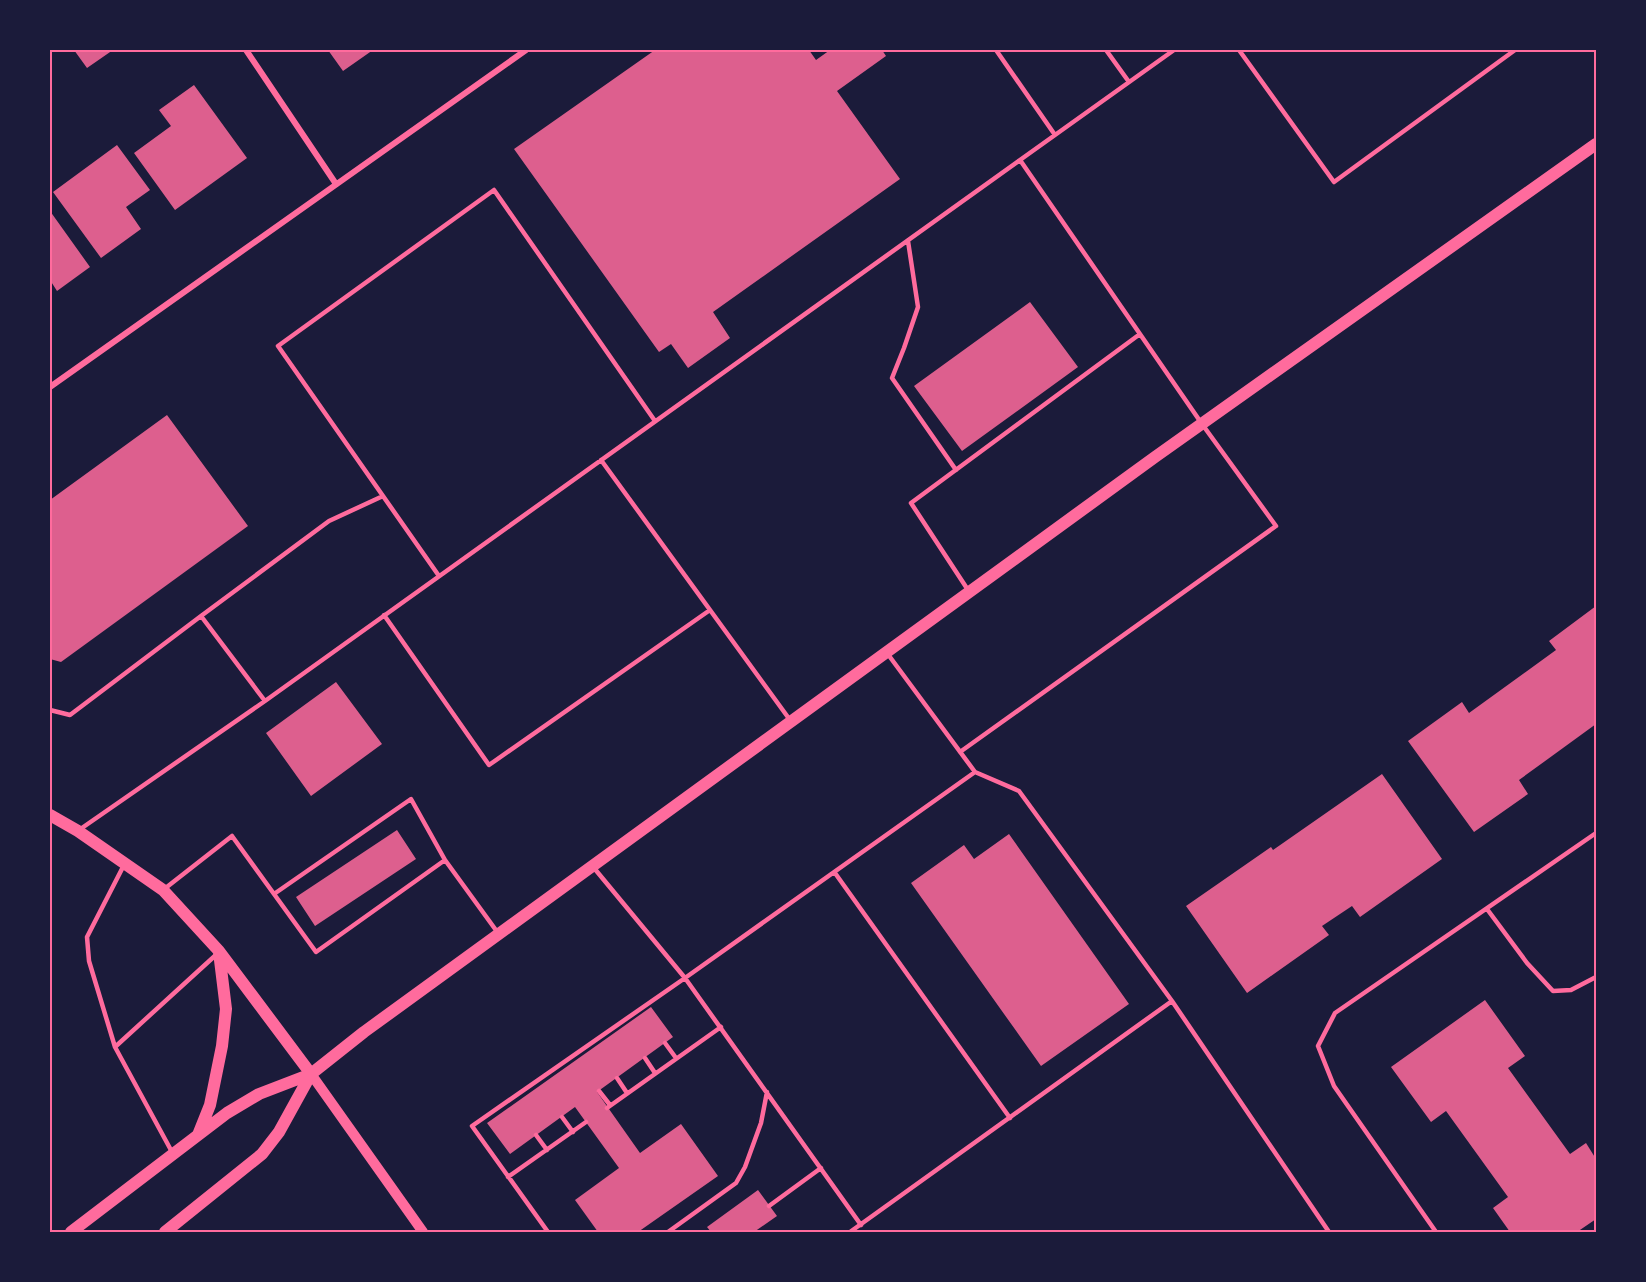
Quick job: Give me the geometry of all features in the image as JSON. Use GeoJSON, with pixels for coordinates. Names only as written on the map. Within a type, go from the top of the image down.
{"type":"FeatureCollection","features":[{"type":"Feature","properties":{"kind":"main road"},"geometry":{"type":"LineString","coordinates":[[71,1233],[227,1113],[259,1094],[311,1074],[364,1032],[969,592],[1596,144]]}},
{"type":"Feature","properties":{"kind":"main road"},"geometry":{"type":"LineString","coordinates":[[50,814],[125,862],[163,890],[219,951],[311,1074]]}},
{"type":"Feature","properties":{"kind":"main road"},"geometry":{"type":"LineString","coordinates":[[197,1137],[210,1105],[222,1046],[226,1009],[219,951]]}},
{"type":"Feature","properties":{"kind":"main road"},"geometry":{"type":"LineString","coordinates":[[165,1233],[262,1154],[279,1131],[311,1074]]}},
{"type":"Feature","properties":{"kind":"street"},"geometry":{"type":"LineString","coordinates":[[246,50],[336,184]]}},
{"type":"Feature","properties":{"kind":"street"},"geometry":{"type":"LineString","coordinates":[[50,387],[526,50]]}},
{"type":"Feature","properties":{"kind":"street"},"geometry":{"type":"LineString","coordinates":[[311,1074],[423,1233]]}},
{"type":"Feature","properties":{"kind":"lane"},"geometry":{"type":"LineString","coordinates":[[996,50],[1055,135]]}},
{"type":"Feature","properties":{"kind":"lane"},"geometry":{"type":"LineString","coordinates":[[1106,50],[1129,82]]}},
{"type":"Feature","properties":{"kind":"lane"},"geometry":{"type":"LineString","coordinates":[[78,831],[265,701],[1174,50]]}},
{"type":"Feature","properties":{"kind":"lane"},"geometry":{"type":"LineString","coordinates":[[1239,50],[1334,182],[1515,50]]}},
{"type":"Feature","properties":{"kind":"lane"},"geometry":{"type":"LineString","coordinates":[[960,752],[1276,526],[1202,424],[1020,160]]}},
{"type":"Feature","properties":{"kind":"lane"},"geometry":{"type":"LineString","coordinates":[[439,576],[278,346],[494,190],[655,421]]}},
{"type":"Feature","properties":{"kind":"lane"},"geometry":{"type":"LineString","coordinates":[[908,241],[918,307],[892,378],[956,470]]}},
{"type":"Feature","properties":{"kind":"lane"},"geometry":{"type":"LineString","coordinates":[[969,592],[911,503],[1140,334]]}},
{"type":"Feature","properties":{"kind":"lane"},"geometry":{"type":"LineString","coordinates":[[601,460],[792,722]]}},
{"type":"Feature","properties":{"kind":"lane"},"geometry":{"type":"LineString","coordinates":[[50,710],[69,715],[329,521],[383,496]]}},
{"type":"Feature","properties":{"kind":"lane"},"geometry":{"type":"LineString","coordinates":[[384,615],[489,765],[710,610]]}},
{"type":"Feature","properties":{"kind":"lane"},"geometry":{"type":"LineString","coordinates":[[201,616],[265,701]]}},
{"type":"Feature","properties":{"kind":"lane"},"geometry":{"type":"LineString","coordinates":[[887,652],[975,772],[1019,791],[1172,1001],[1329,1233]]}},
{"type":"Feature","properties":{"kind":"lane"},"geometry":{"type":"LineString","coordinates":[[548,1233],[472,1126],[513,1102],[975,772]]}},
{"type":"Feature","properties":{"kind":"lane"},"geometry":{"type":"LineString","coordinates":[[274,894],[411,799],[445,860],[500,935]]}},
{"type":"Feature","properties":{"kind":"lane"},"geometry":{"type":"LineString","coordinates":[[1436,1233],[1334,1086],[1318,1046],[1335,1012],[1596,833]]}},
{"type":"Feature","properties":{"kind":"lane"},"geometry":{"type":"LineString","coordinates":[[163,890],[231,836],[316,952],[445,860]]}},
{"type":"Feature","properties":{"kind":"lane"},"geometry":{"type":"LineString","coordinates":[[125,862],[87,938],[88,961],[115,1047],[173,1155]]}},
{"type":"Feature","properties":{"kind":"lane"},"geometry":{"type":"LineString","coordinates":[[593,866],[685,978],[861,1225]]}},
{"type":"Feature","properties":{"kind":"lane"},"geometry":{"type":"LineString","coordinates":[[835,873],[1010,1118]]}},
{"type":"Feature","properties":{"kind":"lane"},"geometry":{"type":"LineString","coordinates":[[1487,909],[1527,963],[1553,991],[1571,990],[1596,977]]}},
{"type":"Feature","properties":{"kind":"lane"},"geometry":{"type":"LineString","coordinates":[[115,1047],[219,951]]}},
{"type":"Feature","properties":{"kind":"lane"},"geometry":{"type":"LineString","coordinates":[[850,1233],[1172,1001]]}},
{"type":"Feature","properties":{"kind":"lane"},"geometry":{"type":"LineString","coordinates":[[599,1090],[608,1106],[721,1027]]}},
{"type":"Feature","properties":{"kind":"lane"},"geometry":{"type":"LineString","coordinates":[[665,1043],[676,1058]]}},
{"type":"Feature","properties":{"kind":"lane"},"geometry":{"type":"LineString","coordinates":[[645,1058],[655,1073]]}},
{"type":"Feature","properties":{"kind":"lane"},"geometry":{"type":"LineString","coordinates":[[617,1078],[627,1093]]}},
{"type":"Feature","properties":{"kind":"lane"},"geometry":{"type":"LineString","coordinates":[[668,1233],[736,1183],[745,1167],[761,1123],[766,1092]]}},
{"type":"Feature","properties":{"kind":"lane"},"geometry":{"type":"LineString","coordinates":[[562,1117],[573,1132]]}},
{"type":"Feature","properties":{"kind":"lane"},"geometry":{"type":"LineString","coordinates":[[508,1177],[586,1122]]}},
{"type":"Feature","properties":{"kind":"lane"},"geometry":{"type":"LineString","coordinates":[[536,1135],[547,1150]]}},
{"type":"Feature","properties":{"kind":"lane"},"geometry":{"type":"LineString","coordinates":[[769,1206],[821,1168]]}},
{"type":"Feature","properties":{"kind":"building"},"geometry":{"type":"Polygon","coordinates":[[[74,50],[113,50],[87,68],[74,50]]]}},
{"type":"Feature","properties":{"kind":"building"},"geometry":{"type":"Polygon","coordinates":[[[328,50],[373,50],[343,71],[328,50]]]}},
{"type":"Feature","properties":{"kind":"building"},"geometry":{"type":"Polygon","coordinates":[[[655,50],[809,50],[816,60],[830,50],[882,50],[886,56],[837,91],[900,179],[713,312],[730,338],[688,368],[671,344],[659,352],[514,149],[655,50]]]}},
{"type":"Feature","properties":{"kind":"building"},"geometry":{"type":"Polygon","coordinates":[[[194,85],[247,158],[175,210],[134,153],[171,126],[159,110],[194,85]]]}},
{"type":"Feature","properties":{"kind":"building"},"geometry":{"type":"Polygon","coordinates":[[[117,145],[150,190],[126,207],[141,229],[101,258],[53,192],[117,145]]]}},
{"type":"Feature","properties":{"kind":"building"},"geometry":{"type":"Polygon","coordinates":[[[50,211],[90,267],[57,291],[50,280],[50,211]]]}},
{"type":"Feature","properties":{"kind":"building"},"geometry":{"type":"Polygon","coordinates":[[[1030,302],[1078,367],[962,451],[914,386],[1030,302]]]}},
{"type":"Feature","properties":{"kind":"building"},"geometry":{"type":"Polygon","coordinates":[[[167,415],[248,526],[61,662],[50,659],[50,500],[167,415]]]}},
{"type":"Feature","properties":{"kind":"building"},"geometry":{"type":"Polygon","coordinates":[[[1596,606],[1596,724],[1519,780],[1528,794],[1474,832],[1408,741],[1462,702],[1469,713],[1556,650],[1549,641],[1596,606]]]}},
{"type":"Feature","properties":{"kind":"building"},"geometry":{"type":"Polygon","coordinates":[[[336,682],[382,744],[311,796],[266,733],[336,682]]]}},
{"type":"Feature","properties":{"kind":"building"},"geometry":{"type":"Polygon","coordinates":[[[1382,774],[1442,859],[1360,917],[1352,906],[1322,926],[1329,935],[1247,993],[1186,906],[1271,847],[1273,850],[1382,774]]]}},
{"type":"Feature","properties":{"kind":"building"},"geometry":{"type":"Polygon","coordinates":[[[397,830],[416,859],[315,926],[296,897],[397,830]]]}},
{"type":"Feature","properties":{"kind":"building"},"geometry":{"type":"Polygon","coordinates":[[[1009,834],[1129,1004],[1041,1066],[911,883],[964,845],[974,859],[1009,834]]]}},
{"type":"Feature","properties":{"kind":"building"},"geometry":{"type":"Polygon","coordinates":[[[1485,1000],[1525,1056],[1508,1068],[1570,1154],[1586,1143],[1596,1159],[1596,1219],[1577,1232],[1510,1232],[1493,1208],[1508,1197],[1446,1111],[1431,1122],[1391,1067],[1485,1000]]]}},
{"type":"Feature","properties":{"kind":"building"},"geometry":{"type":"Polygon","coordinates":[[[651,1007],[673,1037],[597,1092],[640,1153],[681,1124],[718,1176],[638,1232],[598,1232],[575,1200],[619,1168],[575,1107],[510,1154],[487,1123],[651,1007]]]}},
{"type":"Feature","properties":{"kind":"building"},"geometry":{"type":"Polygon","coordinates":[[[758,1190],[777,1216],[754,1232],[711,1232],[707,1227],[758,1190]]]}}]}
